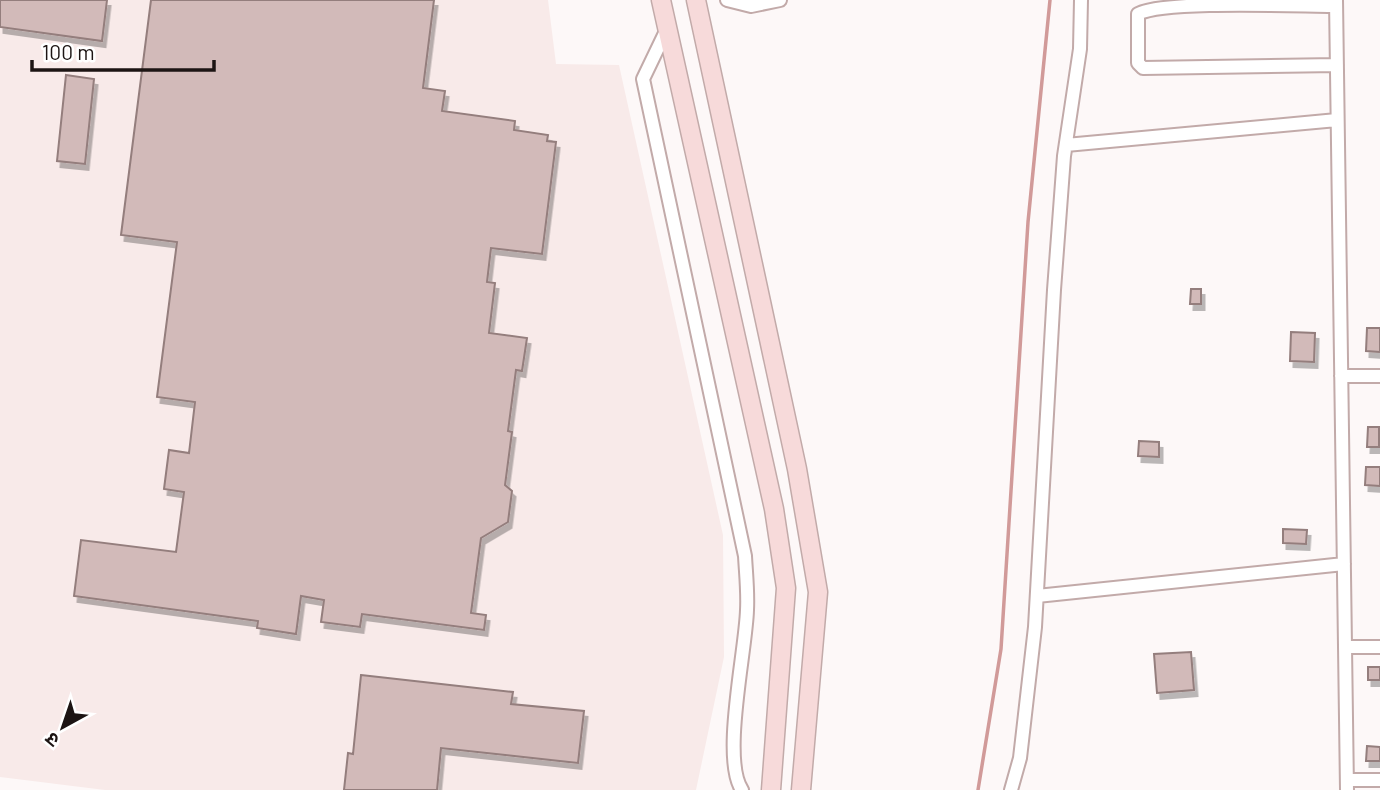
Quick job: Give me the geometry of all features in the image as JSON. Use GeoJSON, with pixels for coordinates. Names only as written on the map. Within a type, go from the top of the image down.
{"type":"FeatureCollection","features":[{"type":"Feature","properties":{"kind":"main road"},"geometry":{"type":"LineString","coordinates":[[661,0],[774,509],[786,588],[771,790]]}},
{"type":"Feature","properties":{"kind":"main road"},"geometry":{"type":"LineString","coordinates":[[696,0],[797,469],[818,592],[801,790]]}},
{"type":"Feature","properties":{"kind":"street"},"geometry":{"type":"LineString","coordinates":[[727,0],[751,6],[780,0]]}},
{"type":"Feature","properties":{"kind":"street"},"geometry":{"type":"LineString","coordinates":[[1011,790],[1020,758],[1037,596],[1054,290],[1066,145],[1080,48],[1081,0]]}},
{"type":"Feature","properties":{"kind":"street"},"geometry":{"type":"LineString","coordinates":[[1336,65],[1143,68],[1138,63],[1138,14],[1144,10],[1187,4],[1336,3],[1347,785],[1380,780]]}},
{"type":"Feature","properties":{"kind":"street"},"geometry":{"type":"LineString","coordinates":[[667,29],[643,79],[745,556],[747,610],[733,751],[738,784],[742,790]]}},
{"type":"Feature","properties":{"kind":"street"},"geometry":{"type":"LineString","coordinates":[[1066,145],[1337,120]]}},
{"type":"Feature","properties":{"kind":"street"},"geometry":{"type":"LineString","coordinates":[[1341,376],[1380,376]]}},
{"type":"Feature","properties":{"kind":"street"},"geometry":{"type":"LineString","coordinates":[[1037,596],[1344,564]]}},
{"type":"Feature","properties":{"kind":"street"},"geometry":{"type":"LineString","coordinates":[[1345,647],[1380,647]]}},
{"type":"Feature","properties":{"kind":"shaded area"},"geometry":{"type":"Polygon","coordinates":[[[0,0],[548,0],[556,64],[619,65],[723,535],[724,657],[696,790],[105,790],[0,777],[0,0]]]}},
{"type":"Feature","properties":{"kind":"building"},"geometry":{"type":"Polygon","coordinates":[[[0,0],[107,0],[102,41],[0,27],[0,0]]]}},
{"type":"Feature","properties":{"kind":"building"},"geometry":{"type":"Polygon","coordinates":[[[151,0],[434,0],[423,88],[445,91],[442,111],[515,121],[514,130],[548,135],[547,141],[556,142],[542,254],[491,248],[487,282],[495,283],[489,333],[527,338],[522,371],[516,370],[508,431],[512,432],[505,485],[512,491],[508,522],[481,538],[471,613],[486,615],[484,630],[362,614],[360,627],[321,622],[324,600],[301,596],[296,634],[257,628],[258,621],[74,596],[81,540],[176,552],[184,492],[164,489],[169,450],[189,453],[195,402],[157,397],[177,242],[121,235],[151,0]]]}},
{"type":"Feature","properties":{"kind":"building"},"geometry":{"type":"Polygon","coordinates":[[[66,75],[94,79],[85,164],[57,161],[66,75]]]}},
{"type":"Feature","properties":{"kind":"building"},"geometry":{"type":"Polygon","coordinates":[[[1191,289],[1201,289],[1201,304],[1190,304],[1191,289]]]}},
{"type":"Feature","properties":{"kind":"building"},"geometry":{"type":"Polygon","coordinates":[[[1367,328],[1380,328],[1380,352],[1366,351],[1367,328]]]}},
{"type":"Feature","properties":{"kind":"building"},"geometry":{"type":"Polygon","coordinates":[[[1291,332],[1315,333],[1314,362],[1290,361],[1291,332]]]}},
{"type":"Feature","properties":{"kind":"building"},"geometry":{"type":"Polygon","coordinates":[[[1368,427],[1379,427],[1379,447],[1367,447],[1368,427]]]}},
{"type":"Feature","properties":{"kind":"building"},"geometry":{"type":"Polygon","coordinates":[[[1139,441],[1159,442],[1159,457],[1138,456],[1139,441]]]}},
{"type":"Feature","properties":{"kind":"building"},"geometry":{"type":"Polygon","coordinates":[[[1366,467],[1380,467],[1380,486],[1365,485],[1366,467]]]}},
{"type":"Feature","properties":{"kind":"building"},"geometry":{"type":"Polygon","coordinates":[[[1283,529],[1307,530],[1306,544],[1283,543],[1283,529]]]}},
{"type":"Feature","properties":{"kind":"building"},"geometry":{"type":"Polygon","coordinates":[[[1191,652],[1194,690],[1157,693],[1154,654],[1191,652]]]}},
{"type":"Feature","properties":{"kind":"building"},"geometry":{"type":"Polygon","coordinates":[[[1368,667],[1380,667],[1380,680],[1368,680],[1368,667]]]}},
{"type":"Feature","properties":{"kind":"building"},"geometry":{"type":"Polygon","coordinates":[[[361,675],[513,692],[511,704],[584,711],[578,763],[441,748],[437,790],[344,790],[348,753],[353,754],[361,675]]]}},
{"type":"Feature","properties":{"kind":"building"},"geometry":{"type":"Polygon","coordinates":[[[1367,746],[1380,747],[1380,761],[1366,761],[1367,746]]]}},
{"type":"Feature","properties":{"kind":"waterway"},"geometry":{"type":"LineString","coordinates":[[978,790],[1001,649],[1028,222],[1050,0]]}}]}
